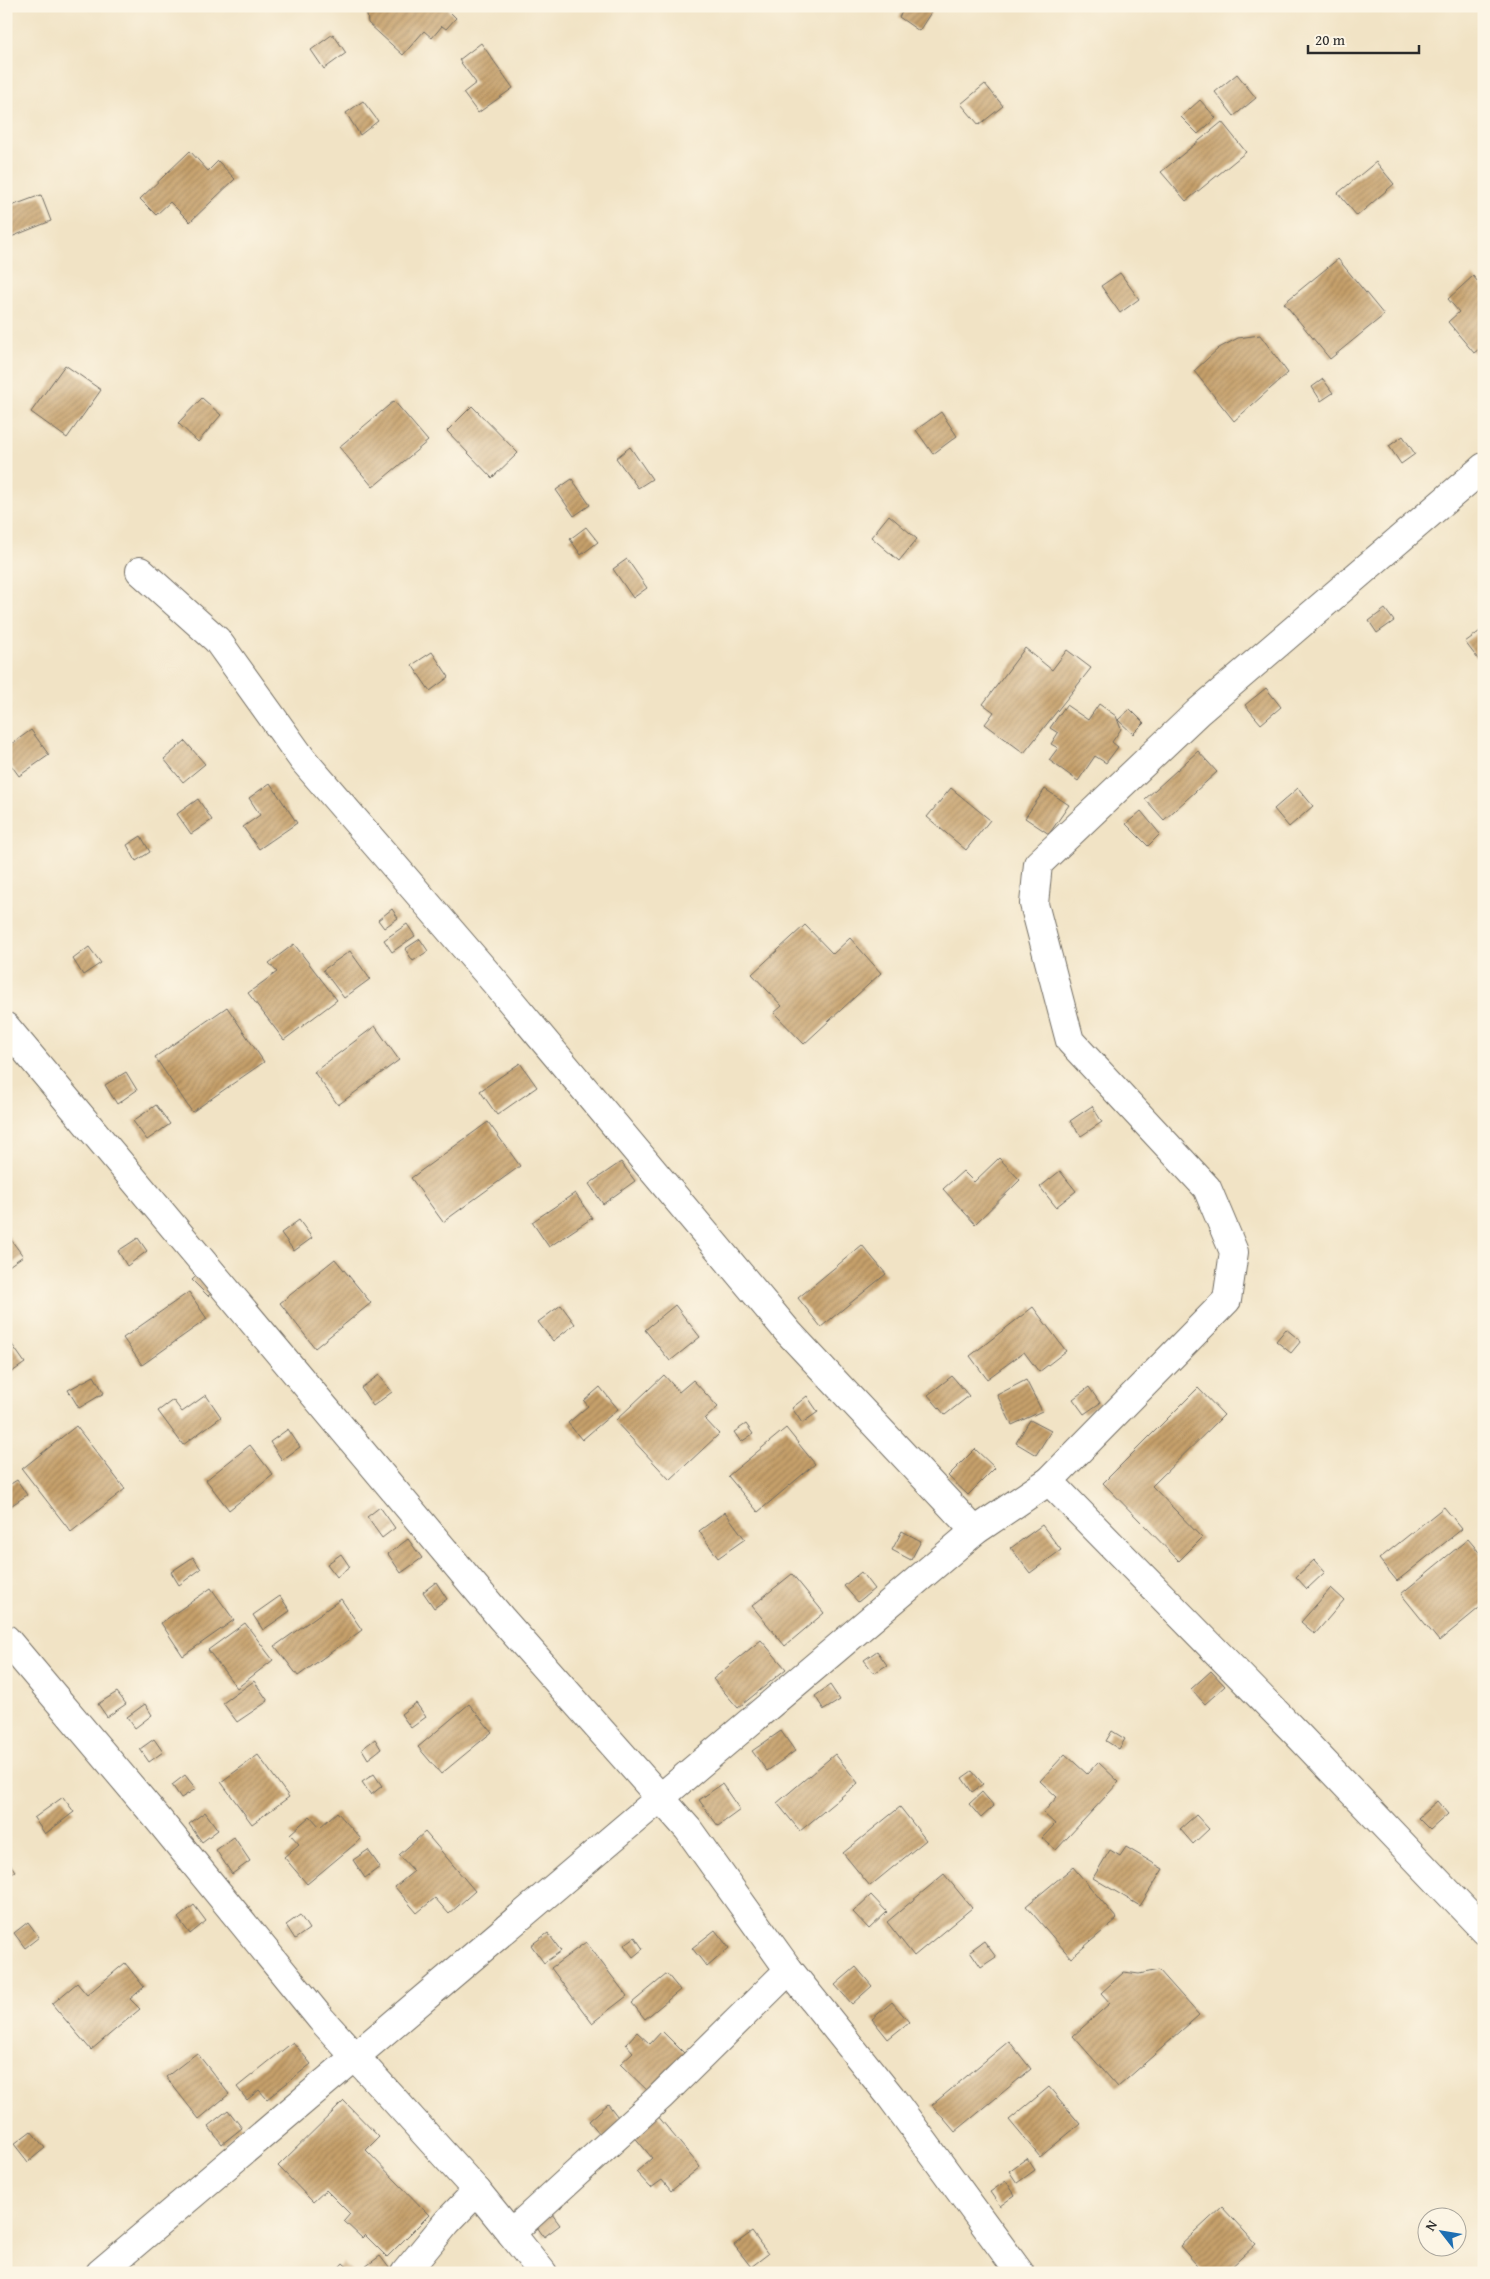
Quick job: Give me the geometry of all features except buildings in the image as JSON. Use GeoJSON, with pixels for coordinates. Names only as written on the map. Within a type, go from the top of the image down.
{"type":"FeatureCollection","features":[{"type":"Feature","properties":{"kind":"street"},"geometry":{"type":"LineString","coordinates":[[100,2273],[975,1531],[1049,1480],[1227,1300],[1234,1252],[1207,1188],[1070,1041],[1034,904],[1038,864],[1198,712],[1484,467]]}},
{"type":"Feature","properties":{"kind":"street"},"geometry":{"type":"LineString","coordinates":[[140,572],[217,640],[303,760],[499,987],[789,1333],[975,1531]]}},
{"type":"Feature","properties":{"kind":"street"},"geometry":{"type":"LineString","coordinates":[[6,1027],[501,1618],[688,1829],[789,1970],[891,2097],[1020,2273]]}},
{"type":"Feature","properties":{"kind":"street"},"geometry":{"type":"LineString","coordinates":[[1049,1480],[1298,1735],[1484,1930]]}},
{"type":"Feature","properties":{"kind":"street"},"geometry":{"type":"LineString","coordinates":[[6,1639],[158,1819],[321,2019],[477,2191],[543,2273]]}},
{"type":"Feature","properties":{"kind":"street"},"geometry":{"type":"LineString","coordinates":[[511,2233],[660,2098],[789,1970]]}},
{"type":"Feature","properties":{"kind":"street"},"geometry":{"type":"LineString","coordinates":[[405,2273],[447,2222],[477,2191]]}}]}
